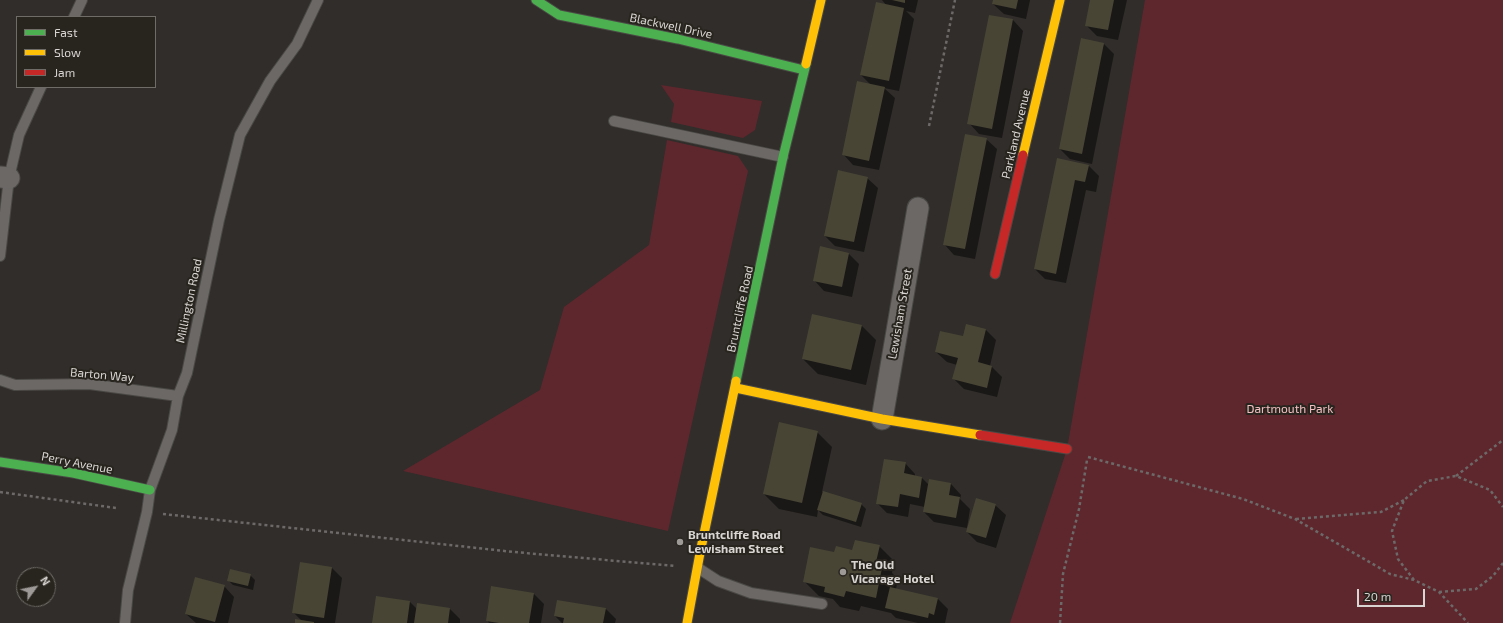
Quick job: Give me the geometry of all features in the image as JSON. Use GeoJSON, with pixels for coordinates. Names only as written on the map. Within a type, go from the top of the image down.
{"type":"FeatureCollection","features":[{"type":"Feature","properties":{"kind":"street","name":"Blackwell Drive"},"geometry":{"type":"LineString","coordinates":[[536,0],[558,15],[678,39],[804,70]]}},
{"type":"Feature","properties":{"kind":"street","name":"Bruntcliffe Road"},"geometry":{"type":"LineString","coordinates":[[687,623],[783,157],[821,0]]}},
{"type":"Feature","properties":{"kind":"street","name":"Parkland Avenue"},"geometry":{"type":"LineString","coordinates":[[995,274],[1060,0]]}},
{"type":"Feature","properties":{"kind":"street","name":"Lewisham Street"},"geometry":{"type":"LineString","coordinates":[[882,419],[918,208]]}},
{"type":"Feature","properties":{"kind":"street"},"geometry":{"type":"LineString","coordinates":[[736,388],[882,419],[1067,449]]}},
{"type":"Feature","properties":{"kind":"street","name":"Perry Avenue"},"geometry":{"type":"LineString","coordinates":[[0,462],[73,473],[150,490]]}},
{"type":"Feature","properties":{"kind":"lane"},"geometry":{"type":"LineString","coordinates":[[74,16],[82,0]]}},
{"type":"Feature","properties":{"kind":"lane","name":"Millington Road"},"geometry":{"type":"LineString","coordinates":[[125,623],[128,590],[147,512],[150,490],[172,430],[178,396],[187,372],[218,220],[240,135],[270,81],[297,44],[318,0]]}},
{"type":"Feature","properties":{"kind":"lane"},"geometry":{"type":"LineString","coordinates":[[0,256],[4,178],[19,135],[41,88]]}},
{"type":"Feature","properties":{"kind":"lane"},"geometry":{"type":"LineString","coordinates":[[614,121],[783,157]]}},
{"type":"Feature","properties":{"kind":"lane","name":"Barton Way"},"geometry":{"type":"LineString","coordinates":[[0,380],[14,385],[89,384],[178,396]]}},
{"type":"Feature","properties":{"kind":"lane"},"geometry":{"type":"LineString","coordinates":[[698,568],[718,581],[751,593],[822,604]]}},
{"type":"Feature","properties":{"kind":"path"},"geometry":{"type":"LineString","coordinates":[[928,126],[955,0]]}},
{"type":"Feature","properties":{"kind":"path"},"geometry":{"type":"LineString","coordinates":[[1295,519],[1381,512],[1404,500],[1427,481],[1456,476],[1503,440]]}},
{"type":"Feature","properties":{"kind":"path"},"geometry":{"type":"LineString","coordinates":[[1067,449],[1088,457],[1243,499],[1295,519],[1390,574],[1414,580],[1439,592],[1468,623]]}},
{"type":"Feature","properties":{"kind":"path"},"geometry":{"type":"LineString","coordinates":[[1060,623],[1063,574],[1079,509],[1088,457]]}},
{"type":"Feature","properties":{"kind":"path"},"geometry":{"type":"LineString","coordinates":[[1456,476],[1490,490],[1503,507]]}},
{"type":"Feature","properties":{"kind":"path"},"geometry":{"type":"LineString","coordinates":[[0,492],[180,516],[514,552],[698,568]]}},
{"type":"Feature","properties":{"kind":"path"},"geometry":{"type":"LineString","coordinates":[[1404,500],[1392,531],[1398,559],[1414,580]]}},
{"type":"Feature","properties":{"kind":"path"},"geometry":{"type":"LineString","coordinates":[[1439,592],[1476,588],[1493,576],[1503,562]]}},
{"type":"Feature","properties":{"kind":"green space","name":"Dartmouth Park"},"geometry":{"type":"Polygon","coordinates":[[[1145,0],[1503,0],[1503,623],[1010,623],[1067,449],[1145,0]]]}},
{"type":"Feature","properties":{"kind":"green space"},"geometry":{"type":"Polygon","coordinates":[[[661,85],[762,101],[755,130],[743,138],[671,122],[674,104],[661,85]]]}},
{"type":"Feature","properties":{"kind":"green space"},"geometry":{"type":"Polygon","coordinates":[[[667,140],[738,156],[748,171],[668,531],[403,471],[540,390],[564,307],[649,245],[667,140]]]}},
{"type":"Feature","properties":{"kind":"building"},"geometry":{"type":"Polygon","coordinates":[[[892,0],[905,0],[905,3],[892,0]]]}},
{"type":"Feature","properties":{"kind":"building"},"geometry":{"type":"Polygon","coordinates":[[[993,0],[1018,0],[1016,9],[992,4],[993,0]]]}},
{"type":"Feature","properties":{"kind":"building"},"geometry":{"type":"Polygon","coordinates":[[[1090,0],[1114,0],[1108,30],[1085,26],[1090,0]]]}},
{"type":"Feature","properties":{"kind":"building"},"geometry":{"type":"Polygon","coordinates":[[[876,2],[904,8],[889,81],[860,75],[876,2]]]}},
{"type":"Feature","properties":{"kind":"building"},"geometry":{"type":"Polygon","coordinates":[[[989,15],[1013,19],[992,129],[967,124],[989,15]]]}},
{"type":"Feature","properties":{"kind":"building"},"geometry":{"type":"Polygon","coordinates":[[[1081,38],[1104,43],[1082,154],[1059,149],[1081,38]]]}},
{"type":"Feature","properties":{"kind":"building"},"geometry":{"type":"Polygon","coordinates":[[[857,81],[885,87],[869,161],[842,155],[857,81]]]}},
{"type":"Feature","properties":{"kind":"building"},"geometry":{"type":"Polygon","coordinates":[[[965,134],[987,138],[965,249],[943,245],[965,134]]]}},
{"type":"Feature","properties":{"kind":"building"},"geometry":{"type":"Polygon","coordinates":[[[1057,158],[1089,165],[1085,182],[1075,180],[1056,274],[1034,269],[1057,158]]]}},
{"type":"Feature","properties":{"kind":"building"},"geometry":{"type":"Polygon","coordinates":[[[838,170],[868,177],[854,242],[824,236],[838,170]]]}},
{"type":"Feature","properties":{"kind":"building"},"geometry":{"type":"Polygon","coordinates":[[[820,246],[849,253],[842,287],[813,281],[820,246]]]}},
{"type":"Feature","properties":{"kind":"building"},"geometry":{"type":"Polygon","coordinates":[[[812,314],[862,325],[851,370],[802,359],[812,314]]]}},
{"type":"Feature","properties":{"kind":"building"},"geometry":{"type":"Polygon","coordinates":[[[966,324],[986,329],[978,362],[992,366],[987,388],[952,379],[958,358],[935,352],[940,331],[963,336],[966,324]]]}},
{"type":"Feature","properties":{"kind":"building"},"geometry":{"type":"Polygon","coordinates":[[[779,422],[818,431],[802,503],[763,494],[779,422]]]}},
{"type":"Feature","properties":{"kind":"building"},"geometry":{"type":"Polygon","coordinates":[[[884,459],[906,462],[904,473],[922,477],[919,498],[900,494],[898,507],[876,504],[884,459]]]}},
{"type":"Feature","properties":{"kind":"building"},"geometry":{"type":"Polygon","coordinates":[[[929,479],[951,483],[949,495],[960,497],[956,518],[923,512],[929,479]]]}},
{"type":"Feature","properties":{"kind":"building"},"geometry":{"type":"Polygon","coordinates":[[[823,491],[862,503],[856,522],[817,510],[823,491]]]}},
{"type":"Feature","properties":{"kind":"building"},"geometry":{"type":"Polygon","coordinates":[[[976,498],[996,504],[986,538],[966,532],[976,498]]]}},
{"type":"Feature","properties":{"kind":"building","name":"The Old Vicarage Hotel"},"geometry":{"type":"Polygon","coordinates":[[[855,540],[880,545],[876,562],[883,563],[876,598],[846,591],[844,597],[824,592],[825,587],[803,582],[810,547],[834,552],[836,546],[852,550],[855,540]]]}},
{"type":"Feature","properties":{"kind":"building"},"geometry":{"type":"Polygon","coordinates":[[[300,562],[332,567],[324,618],[292,613],[300,562]]]}},
{"type":"Feature","properties":{"kind":"building"},"geometry":{"type":"Polygon","coordinates":[[[230,569],[251,574],[248,586],[227,581],[230,569]]]}},
{"type":"Feature","properties":{"kind":"building"},"geometry":{"type":"Polygon","coordinates":[[[195,577],[225,585],[215,622],[185,614],[195,577]]]}},
{"type":"Feature","properties":{"kind":"building"},"geometry":{"type":"Polygon","coordinates":[[[491,586],[534,593],[529,623],[499,623],[486,621],[491,586]]]}},
{"type":"Feature","properties":{"kind":"building"},"geometry":{"type":"Polygon","coordinates":[[[890,587],[938,598],[934,615],[929,613],[928,618],[885,608],[890,587]]]}},
{"type":"Feature","properties":{"kind":"building"},"geometry":{"type":"Polygon","coordinates":[[[376,596],[410,601],[407,623],[372,623],[376,596]]]}},
{"type":"Feature","properties":{"kind":"building"},"geometry":{"type":"Polygon","coordinates":[[[557,600],[606,608],[603,623],[563,623],[564,618],[554,616],[557,600]]]}},
{"type":"Feature","properties":{"kind":"building"},"geometry":{"type":"Polygon","coordinates":[[[417,603],[450,608],[448,623],[414,623],[417,603]]]}},
{"type":"Feature","properties":{"kind":"building"},"geometry":{"type":"Polygon","coordinates":[[[295,619],[314,622],[314,623],[295,623],[295,619]]]}},
{"type":"Feature","properties":{"kind":"traffic: fast"},"geometry":{"type":"LineString","coordinates":[[536,0],[559,15],[678,39],[804,70]]}},
{"type":"Feature","properties":{"kind":"traffic: fast"},"geometry":{"type":"LineString","coordinates":[[736,381],[783,157],[806,64]]}},
{"type":"Feature","properties":{"kind":"traffic: fast"},"geometry":{"type":"LineString","coordinates":[[0,462],[73,473],[150,490]]}},
{"type":"Feature","properties":{"kind":"traffic: slow"},"geometry":{"type":"LineString","coordinates":[[806,64],[821,0]]}},
{"type":"Feature","properties":{"kind":"traffic: slow"},"geometry":{"type":"LineString","coordinates":[[1023,155],[1060,0]]}},
{"type":"Feature","properties":{"kind":"traffic: slow"},"geometry":{"type":"LineString","coordinates":[[687,623],[736,381]]}},
{"type":"Feature","properties":{"kind":"traffic: slow"},"geometry":{"type":"LineString","coordinates":[[736,388],[882,419],[980,435]]}},
{"type":"Feature","properties":{"kind":"traffic: jam"},"geometry":{"type":"LineString","coordinates":[[995,274],[1023,155]]}},
{"type":"Feature","properties":{"kind":"traffic: jam"},"geometry":{"type":"LineString","coordinates":[[980,435],[1067,449]]}},
{"type":"Feature","properties":{"kind":"place","name":"Bruntcliffe Road Lewisham Street"},"geometry":{"type":"Point","coordinates":[680,542]}},
{"type":"Feature","properties":{"kind":"place","name":"The Old Vicarage Hotel"},"geometry":{"type":"Point","coordinates":[843,572]}}]}
